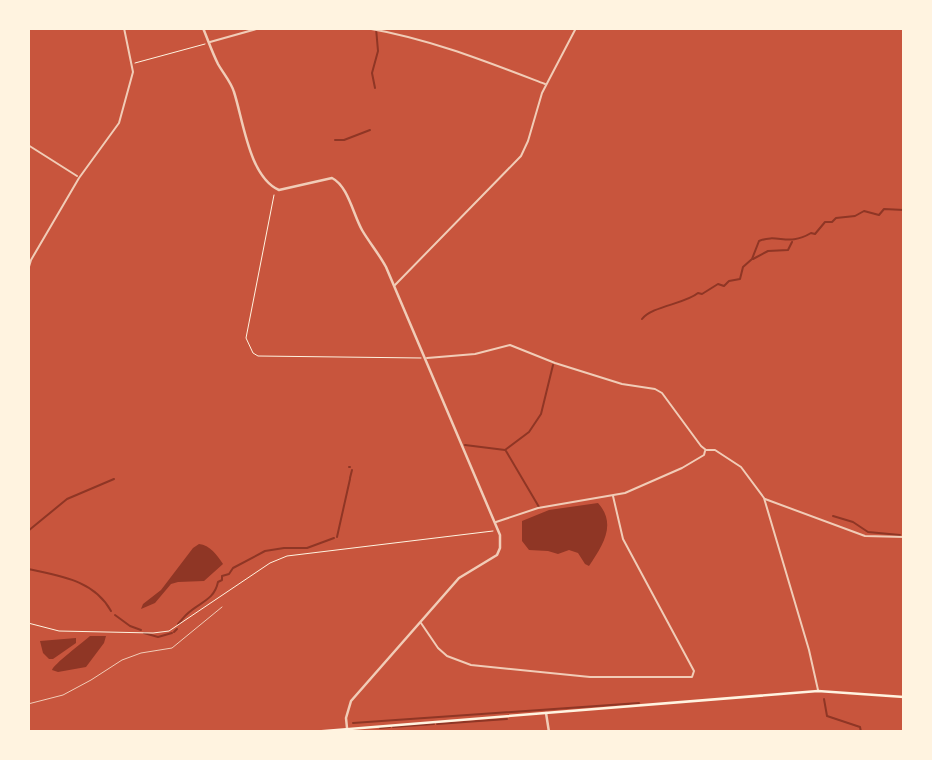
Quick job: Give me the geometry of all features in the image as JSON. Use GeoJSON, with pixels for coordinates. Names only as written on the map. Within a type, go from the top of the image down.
{"type":"FeatureCollection","features":[{"type":"Feature","properties":{"kind":"main road"},"geometry":{"type":"LineString","coordinates":[[312,732],[733,700],[818,691],[904,697]]}},
{"type":"Feature","properties":{"kind":"street"},"geometry":{"type":"LineString","coordinates":[[28,270],[31,260],[79,178],[119,123],[133,72],[124,28]]}},
{"type":"Feature","properties":{"kind":"street"},"geometry":{"type":"LineString","coordinates":[[203,28],[234,91],[253,159],[275,189],[327,178],[337,180],[360,227],[383,261],[499,531],[500,548],[497,555],[459,578],[351,701],[346,718],[347,728]]}},
{"type":"Feature","properties":{"kind":"street"},"geometry":{"type":"LineString","coordinates":[[239,28],[241,33]]}},
{"type":"Feature","properties":{"kind":"street"},"geometry":{"type":"LineString","coordinates":[[209,43],[260,28]]}},
{"type":"Feature","properties":{"kind":"street"},"geometry":{"type":"LineString","coordinates":[[366,28],[409,35],[462,52],[546,85]]}},
{"type":"Feature","properties":{"kind":"street"},"geometry":{"type":"LineString","coordinates":[[394,286],[521,156],[528,141],[538,102],[576,28]]}},
{"type":"Feature","properties":{"kind":"street"},"geometry":{"type":"LineString","coordinates":[[28,145],[79,178]]}},
{"type":"Feature","properties":{"kind":"street"},"geometry":{"type":"LineString","coordinates":[[426,358],[475,354],[510,345],[555,363],[622,384],[658,389],[705,450],[704,456],[682,468],[625,493],[538,508],[496,522]]}},
{"type":"Feature","properties":{"kind":"street"},"geometry":{"type":"LineString","coordinates":[[705,450],[715,450],[741,467],[764,498],[809,650],[818,691]]}},
{"type":"Feature","properties":{"kind":"street"},"geometry":{"type":"LineString","coordinates":[[421,623],[438,648],[447,656],[471,665],[590,677],[692,677],[694,671],[623,539],[613,495]]}},
{"type":"Feature","properties":{"kind":"street"},"geometry":{"type":"LineString","coordinates":[[764,498],[865,536],[904,538]]}},
{"type":"Feature","properties":{"kind":"street"},"geometry":{"type":"LineString","coordinates":[[545,713],[549,732]]}},
{"type":"Feature","properties":{"kind":"lane"},"geometry":{"type":"LineString","coordinates":[[28,704],[63,695],[122,660],[141,653],[172,648],[222,607]]}},
{"type":"Feature","properties":{"kind":"path"},"geometry":{"type":"LineString","coordinates":[[133,64],[209,43]]}},
{"type":"Feature","properties":{"kind":"path"},"geometry":{"type":"LineString","coordinates":[[275,189],[246,338],[253,353],[258,356],[426,358]]}},
{"type":"Feature","properties":{"kind":"path"},"geometry":{"type":"LineString","coordinates":[[28,623],[59,631],[169,631],[270,563],[287,556],[499,531]]}},
{"type":"Feature","properties":{"kind":"shaded area"},"geometry":{"type":"Polygon","coordinates":[[[598,503],[607,519],[606,534],[589,566],[578,553],[569,550],[558,554],[529,550],[522,541],[522,521],[549,510],[598,503]]]}},
{"type":"Feature","properties":{"kind":"shaded area"},"geometry":{"type":"Polygon","coordinates":[[[199,544],[210,548],[223,564],[204,581],[171,584],[155,603],[141,609],[143,604],[161,590],[199,544]]]}},
{"type":"Feature","properties":{"kind":"shaded area"},"geometry":{"type":"Polygon","coordinates":[[[90,636],[106,636],[104,643],[86,667],[58,672],[52,670],[63,658],[90,636]]]}},
{"type":"Feature","properties":{"kind":"shaded area"},"geometry":{"type":"Polygon","coordinates":[[[76,638],[76,643],[53,659],[43,653],[40,641],[76,638]]]}},
{"type":"Feature","properties":{"kind":"waterway"},"geometry":{"type":"LineString","coordinates":[[375,88],[372,73],[378,51],[376,28]]}},
{"type":"Feature","properties":{"kind":"waterway"},"geometry":{"type":"LineString","coordinates":[[335,140],[344,140],[370,130]]}},
{"type":"Feature","properties":{"kind":"waterway"},"geometry":{"type":"LineString","coordinates":[[642,319],[653,311],[698,293],[702,294],[718,284],[724,286],[729,281],[740,279],[743,267],[752,259],[759,241],[772,238],[789,240],[815,234],[825,222],[855,216],[864,211],[879,215],[884,209],[904,210]]}},
{"type":"Feature","properties":{"kind":"waterway"},"geometry":{"type":"LineString","coordinates":[[753,259],[768,251],[788,250],[792,242]]}},
{"type":"Feature","properties":{"kind":"waterway"},"geometry":{"type":"LineString","coordinates":[[465,445],[505,450],[529,432],[541,414],[553,365]]}},
{"type":"Feature","properties":{"kind":"waterway"},"geometry":{"type":"LineString","coordinates":[[506,451],[539,507]]}},
{"type":"Feature","properties":{"kind":"waterway"},"geometry":{"type":"LineString","coordinates":[[350,478],[352,470]]}},
{"type":"Feature","properties":{"kind":"waterway"},"geometry":{"type":"LineString","coordinates":[[28,531],[67,499],[114,479]]}},
{"type":"Feature","properties":{"kind":"waterway"},"geometry":{"type":"LineString","coordinates":[[337,537],[350,479]]}},
{"type":"Feature","properties":{"kind":"waterway"},"geometry":{"type":"LineString","coordinates":[[833,516],[853,522],[868,532],[900,535]]}},
{"type":"Feature","properties":{"kind":"waterway"},"geometry":{"type":"LineString","coordinates":[[178,624],[210,597],[222,576],[229,574],[233,568],[265,551],[307,548],[334,538]]}},
{"type":"Feature","properties":{"kind":"waterway"},"geometry":{"type":"LineString","coordinates":[[28,569],[64,577],[86,586],[95,592],[111,611]]}},
{"type":"Feature","properties":{"kind":"waterway"},"geometry":{"type":"LineString","coordinates":[[115,615],[141,630]]}},
{"type":"Feature","properties":{"kind":"waterway"},"geometry":{"type":"LineString","coordinates":[[174,632],[177,629]]}},
{"type":"Feature","properties":{"kind":"waterway"},"geometry":{"type":"LineString","coordinates":[[144,633],[158,637],[172,633]]}},
{"type":"Feature","properties":{"kind":"waterway"},"geometry":{"type":"LineString","coordinates":[[824,699],[827,716],[860,727],[861,732]]}},
{"type":"Feature","properties":{"kind":"waterway"},"geometry":{"type":"LineString","coordinates":[[353,723],[639,703]]}},
{"type":"Feature","properties":{"kind":"waterway"},"geometry":{"type":"LineString","coordinates":[[437,724],[507,719]]}},
{"type":"Feature","properties":{"kind":"waterway"},"geometry":{"type":"LineString","coordinates":[[393,727],[434,724]]}},
{"type":"Feature","properties":{"kind":"waterway"},"geometry":{"type":"LineString","coordinates":[[380,728],[390,727]]}}]}
